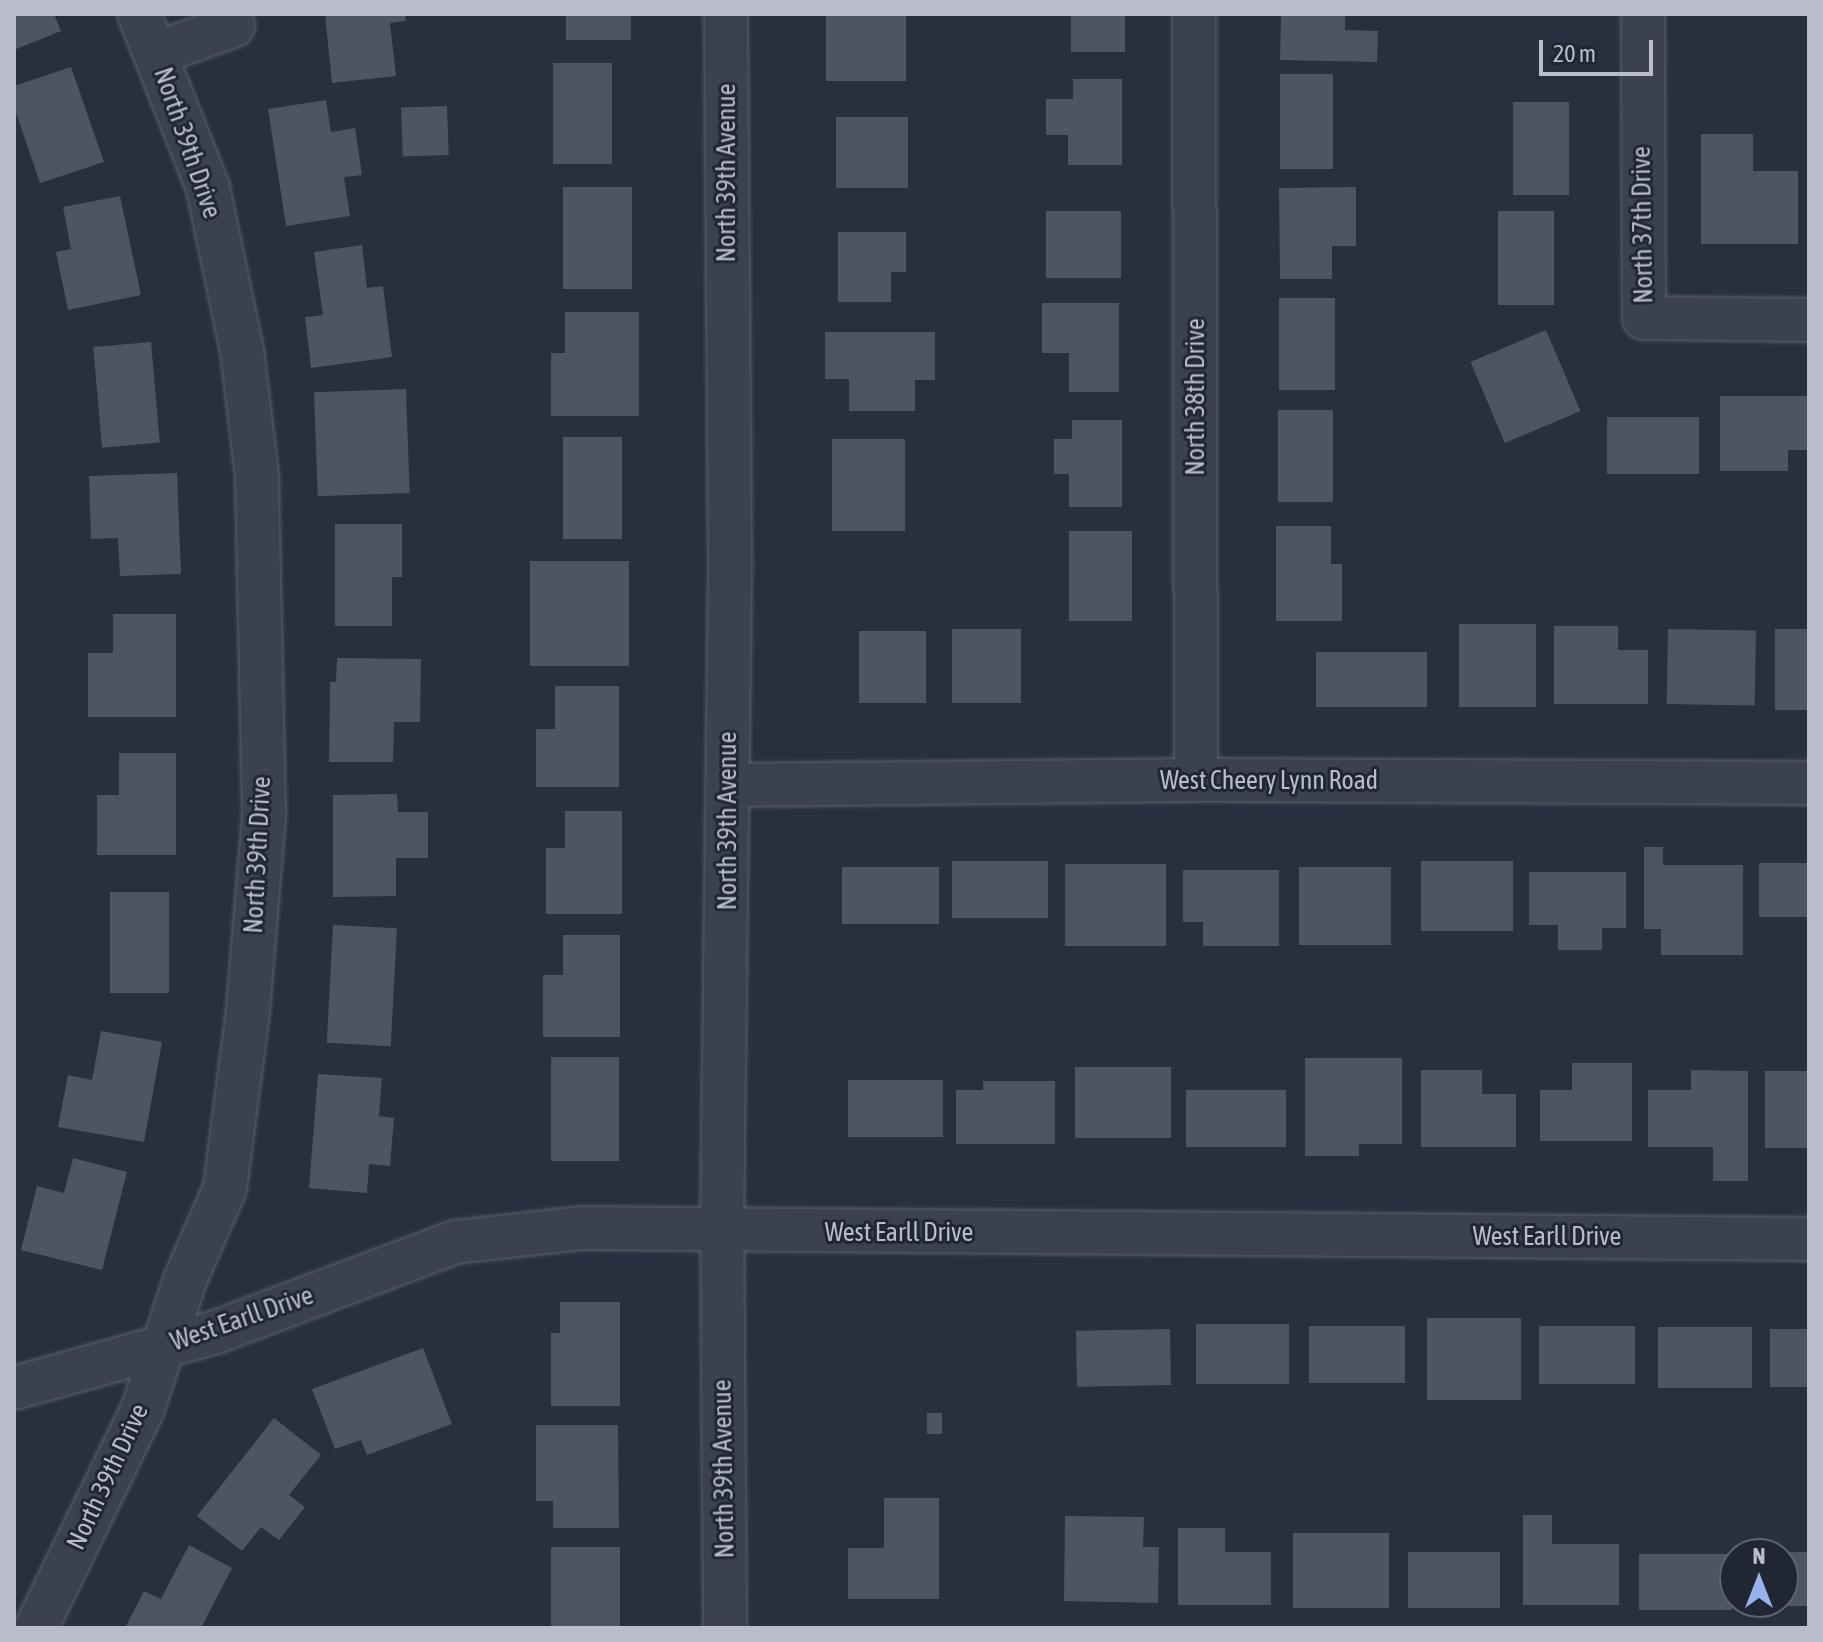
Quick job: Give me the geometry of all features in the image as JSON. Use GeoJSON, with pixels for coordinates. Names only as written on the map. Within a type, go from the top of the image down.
{"type":"FeatureCollection","features":[{"type":"Feature","properties":{"kind":"street","name":"North 39th Drive"},"geometry":{"type":"LineString","coordinates":[[36,1628],[142,1411],[185,1280],[225,1188],[248,1010],[264,814],[257,476],[242,351],[208,188],[139,14]]}},
{"type":"Feature","properties":{"kind":"street","name":"North 39th Avenue"},"geometry":{"type":"LineString","coordinates":[[725,1628],[722,1231],[729,785],[726,14]]}},
{"type":"Feature","properties":{"kind":"street","name":"North 38th Drive"},"geometry":{"type":"LineString","coordinates":[[1194,14],[1196,780]]}},
{"type":"Feature","properties":{"kind":"street","name":"North 37th Drive"},"geometry":{"type":"LineString","coordinates":[[1643,14],[1644,318],[1809,320]]}},
{"type":"Feature","properties":{"kind":"street","name":"North 39th Drive"},"geometry":{"type":"LineString","coordinates":[[157,53],[233,26]]}},
{"type":"Feature","properties":{"kind":"street","name":"West Cheery Lynn Road"},"geometry":{"type":"LineString","coordinates":[[729,785],[1196,780],[1809,783]]}},
{"type":"Feature","properties":{"kind":"street","name":"West Earll Drive"},"geometry":{"type":"LineString","coordinates":[[14,1388],[216,1332],[455,1242],[581,1228],[1809,1239]]}},
{"type":"Feature","properties":{"kind":"building"},"geometry":{"type":"Polygon","coordinates":[[[14,14],[54,14],[61,31],[14,50],[14,14]]]}},
{"type":"Feature","properties":{"kind":"building"},"geometry":{"type":"Polygon","coordinates":[[[325,14],[405,14],[406,21],[390,23],[396,76],[332,83],[325,14]]]}},
{"type":"Feature","properties":{"kind":"building"},"geometry":{"type":"Polygon","coordinates":[[[566,14],[631,14],[631,40],[566,40],[566,14]]]}},
{"type":"Feature","properties":{"kind":"building"},"geometry":{"type":"Polygon","coordinates":[[[826,14],[906,14],[906,81],[826,81],[826,14]]]}},
{"type":"Feature","properties":{"kind":"building"},"geometry":{"type":"Polygon","coordinates":[[[1071,14],[1125,14],[1125,52],[1071,52],[1071,14]]]}},
{"type":"Feature","properties":{"kind":"building"},"geometry":{"type":"Polygon","coordinates":[[[1281,14],[1345,14],[1345,30],[1378,31],[1377,62],[1280,60],[1281,14]]]}},
{"type":"Feature","properties":{"kind":"building"},"geometry":{"type":"Polygon","coordinates":[[[553,63],[612,63],[612,164],[553,164],[553,63]]]}},
{"type":"Feature","properties":{"kind":"building"},"geometry":{"type":"Polygon","coordinates":[[[71,67],[104,162],[40,183],[14,107],[14,86],[71,67]]]}},
{"type":"Feature","properties":{"kind":"building"},"geometry":{"type":"Polygon","coordinates":[[[1280,74],[1333,74],[1333,169],[1280,169],[1280,74]]]}},
{"type":"Feature","properties":{"kind":"building"},"geometry":{"type":"Polygon","coordinates":[[[1073,79],[1122,79],[1122,165],[1068,165],[1068,135],[1046,135],[1046,99],[1073,99],[1073,79]]]}},
{"type":"Feature","properties":{"kind":"building"},"geometry":{"type":"Polygon","coordinates":[[[326,100],[331,132],[355,128],[362,175],[344,177],[350,216],[286,226],[268,109],[326,100]]]}},
{"type":"Feature","properties":{"kind":"building"},"geometry":{"type":"Polygon","coordinates":[[[1513,102],[1569,102],[1569,195],[1513,195],[1513,102]]]}},
{"type":"Feature","properties":{"kind":"building"},"geometry":{"type":"Polygon","coordinates":[[[447,106],[449,155],[403,157],[401,108],[447,106]]]}},
{"type":"Feature","properties":{"kind":"building"},"geometry":{"type":"Polygon","coordinates":[[[836,117],[908,117],[908,188],[836,188],[836,117]]]}},
{"type":"Feature","properties":{"kind":"building"},"geometry":{"type":"Polygon","coordinates":[[[1701,134],[1753,134],[1753,171],[1798,171],[1798,244],[1701,244],[1701,134]]]}},
{"type":"Feature","properties":{"kind":"building"},"geometry":{"type":"Polygon","coordinates":[[[563,187],[632,187],[632,289],[563,289],[563,187]]]}},
{"type":"Feature","properties":{"kind":"building"},"geometry":{"type":"Polygon","coordinates":[[[1356,187],[1356,246],[1332,246],[1332,279],[1280,279],[1279,188],[1356,187]]]}},
{"type":"Feature","properties":{"kind":"building"},"geometry":{"type":"Polygon","coordinates":[[[120,196],[141,295],[68,310],[56,252],[71,249],[63,207],[120,196]]]}},
{"type":"Feature","properties":{"kind":"building"},"geometry":{"type":"Polygon","coordinates":[[[1046,211],[1121,211],[1121,278],[1046,278],[1046,211]]]}},
{"type":"Feature","properties":{"kind":"building"},"geometry":{"type":"Polygon","coordinates":[[[1498,211],[1554,211],[1554,305],[1498,305],[1498,211]]]}},
{"type":"Feature","properties":{"kind":"building"},"geometry":{"type":"Polygon","coordinates":[[[838,232],[906,232],[906,272],[891,272],[891,302],[838,302],[838,232]]]}},
{"type":"Feature","properties":{"kind":"building"},"geometry":{"type":"Polygon","coordinates":[[[362,245],[367,288],[383,286],[392,357],[311,368],[305,317],[323,315],[314,252],[362,245]]]}},
{"type":"Feature","properties":{"kind":"building"},"geometry":{"type":"Polygon","coordinates":[[[1279,298],[1335,298],[1335,390],[1279,390],[1279,298]]]}},
{"type":"Feature","properties":{"kind":"building"},"geometry":{"type":"Polygon","coordinates":[[[1042,303],[1119,303],[1119,392],[1069,392],[1069,353],[1042,353],[1042,303]]]}},
{"type":"Feature","properties":{"kind":"building"},"geometry":{"type":"Polygon","coordinates":[[[565,312],[639,312],[639,416],[551,416],[551,353],[565,353],[565,312]]]}},
{"type":"Feature","properties":{"kind":"building"},"geometry":{"type":"Polygon","coordinates":[[[1546,330],[1580,411],[1505,443],[1471,362],[1546,330]]]}},
{"type":"Feature","properties":{"kind":"building"},"geometry":{"type":"Polygon","coordinates":[[[825,332],[935,332],[935,380],[915,380],[915,411],[849,411],[849,379],[825,379],[825,332]]]}},
{"type":"Feature","properties":{"kind":"building"},"geometry":{"type":"Polygon","coordinates":[[[151,342],[160,443],[102,448],[93,347],[151,342]]]}},
{"type":"Feature","properties":{"kind":"building"},"geometry":{"type":"Polygon","coordinates":[[[406,389],[410,493],[318,496],[314,392],[406,389]]]}},
{"type":"Feature","properties":{"kind":"building"},"geometry":{"type":"Polygon","coordinates":[[[1720,396],[1809,396],[1809,450],[1788,450],[1788,471],[1720,471],[1720,396]]]}},
{"type":"Feature","properties":{"kind":"building"},"geometry":{"type":"Polygon","coordinates":[[[1278,410],[1333,410],[1333,502],[1278,502],[1278,410]]]}},
{"type":"Feature","properties":{"kind":"building"},"geometry":{"type":"Polygon","coordinates":[[[1607,417],[1699,417],[1699,474],[1607,474],[1607,417]]]}},
{"type":"Feature","properties":{"kind":"building"},"geometry":{"type":"Polygon","coordinates":[[[1072,420],[1122,420],[1122,507],[1069,507],[1069,474],[1054,474],[1054,439],[1072,439],[1072,420]]]}},
{"type":"Feature","properties":{"kind":"building"},"geometry":{"type":"Polygon","coordinates":[[[563,437],[622,437],[622,539],[563,539],[563,437]]]}},
{"type":"Feature","properties":{"kind":"building"},"geometry":{"type":"Polygon","coordinates":[[[832,439],[905,439],[905,531],[832,531],[832,439]]]}},
{"type":"Feature","properties":{"kind":"building"},"geometry":{"type":"Polygon","coordinates":[[[177,473],[181,574],[120,576],[118,538],[91,539],[89,476],[177,473]]]}},
{"type":"Feature","properties":{"kind":"building"},"geometry":{"type":"Polygon","coordinates":[[[335,524],[402,524],[402,577],[392,577],[392,626],[335,626],[335,524]]]}},
{"type":"Feature","properties":{"kind":"building"},"geometry":{"type":"Polygon","coordinates":[[[1276,526],[1331,526],[1331,564],[1342,564],[1342,621],[1276,621],[1276,526]]]}},
{"type":"Feature","properties":{"kind":"building"},"geometry":{"type":"Polygon","coordinates":[[[1069,531],[1132,531],[1132,621],[1069,621],[1069,531]]]}},
{"type":"Feature","properties":{"kind":"building"},"geometry":{"type":"Polygon","coordinates":[[[530,561],[629,561],[629,666],[530,666],[530,561]]]}},
{"type":"Feature","properties":{"kind":"building"},"geometry":{"type":"Polygon","coordinates":[[[113,614],[176,614],[176,717],[88,717],[88,653],[113,653],[113,614]]]}},
{"type":"Feature","properties":{"kind":"building"},"geometry":{"type":"Polygon","coordinates":[[[1459,624],[1536,624],[1536,707],[1459,707],[1459,624]]]}},
{"type":"Feature","properties":{"kind":"building"},"geometry":{"type":"Polygon","coordinates":[[[1554,626],[1618,626],[1618,650],[1648,650],[1648,704],[1554,704],[1554,626]]]}},
{"type":"Feature","properties":{"kind":"building"},"geometry":{"type":"Polygon","coordinates":[[[952,629],[1021,629],[1021,703],[952,703],[952,629]]]}},
{"type":"Feature","properties":{"kind":"building"},"geometry":{"type":"Polygon","coordinates":[[[1668,629],[1756,631],[1755,706],[1667,704],[1668,629]]]}},
{"type":"Feature","properties":{"kind":"building"},"geometry":{"type":"Polygon","coordinates":[[[1775,629],[1809,629],[1809,710],[1775,710],[1775,629]]]}},
{"type":"Feature","properties":{"kind":"building"},"geometry":{"type":"Polygon","coordinates":[[[859,631],[926,631],[926,703],[859,703],[859,631]]]}},
{"type":"Feature","properties":{"kind":"building"},"geometry":{"type":"Polygon","coordinates":[[[1316,652],[1427,652],[1427,707],[1316,707],[1316,652]]]}},
{"type":"Feature","properties":{"kind":"building"},"geometry":{"type":"Polygon","coordinates":[[[337,658],[421,659],[420,722],[394,722],[393,762],[329,762],[330,682],[336,682],[337,658]]]}},
{"type":"Feature","properties":{"kind":"building"},"geometry":{"type":"Polygon","coordinates":[[[555,686],[619,686],[619,787],[536,787],[536,729],[555,729],[555,686]]]}},
{"type":"Feature","properties":{"kind":"building"},"geometry":{"type":"Polygon","coordinates":[[[119,753],[176,753],[176,855],[97,855],[97,795],[119,795],[119,753]]]}},
{"type":"Feature","properties":{"kind":"building"},"geometry":{"type":"Polygon","coordinates":[[[397,794],[398,812],[428,812],[428,858],[396,858],[396,896],[333,897],[333,795],[397,794]]]}},
{"type":"Feature","properties":{"kind":"building"},"geometry":{"type":"Polygon","coordinates":[[[565,811],[622,811],[622,914],[546,914],[546,848],[565,848],[565,811]]]}},
{"type":"Feature","properties":{"kind":"building"},"geometry":{"type":"Polygon","coordinates":[[[1644,847],[1663,847],[1663,865],[1743,865],[1743,955],[1661,955],[1661,929],[1644,929],[1644,847]]]}},
{"type":"Feature","properties":{"kind":"building"},"geometry":{"type":"Polygon","coordinates":[[[952,861],[1048,861],[1048,918],[952,918],[952,861]]]}},
{"type":"Feature","properties":{"kind":"building"},"geometry":{"type":"Polygon","coordinates":[[[1421,861],[1513,861],[1513,931],[1421,931],[1421,861]]]}},
{"type":"Feature","properties":{"kind":"building"},"geometry":{"type":"Polygon","coordinates":[[[1759,863],[1809,863],[1809,917],[1759,917],[1759,863]]]}},
{"type":"Feature","properties":{"kind":"building"},"geometry":{"type":"Polygon","coordinates":[[[1065,864],[1166,864],[1166,946],[1065,946],[1065,864]]]}},
{"type":"Feature","properties":{"kind":"building"},"geometry":{"type":"Polygon","coordinates":[[[842,867],[939,867],[939,924],[842,924],[842,867]]]}},
{"type":"Feature","properties":{"kind":"building"},"geometry":{"type":"Polygon","coordinates":[[[1299,867],[1391,867],[1391,945],[1299,945],[1299,867]]]}},
{"type":"Feature","properties":{"kind":"building"},"geometry":{"type":"Polygon","coordinates":[[[1183,870],[1279,870],[1279,946],[1203,946],[1203,922],[1183,922],[1183,870]]]}},
{"type":"Feature","properties":{"kind":"building"},"geometry":{"type":"Polygon","coordinates":[[[1529,872],[1626,872],[1626,928],[1602,928],[1602,950],[1558,950],[1558,925],[1529,925],[1529,872]]]}},
{"type":"Feature","properties":{"kind":"building"},"geometry":{"type":"Polygon","coordinates":[[[110,892],[169,892],[169,993],[110,993],[110,892]]]}},
{"type":"Feature","properties":{"kind":"building"},"geometry":{"type":"Polygon","coordinates":[[[333,925],[397,928],[391,1046],[327,1043],[333,925]]]}},
{"type":"Feature","properties":{"kind":"building"},"geometry":{"type":"Polygon","coordinates":[[[563,935],[620,935],[620,1037],[543,1037],[543,975],[563,975],[563,935]]]}},
{"type":"Feature","properties":{"kind":"building"},"geometry":{"type":"Polygon","coordinates":[[[101,1031],[162,1042],[144,1142],[58,1127],[68,1075],[92,1080],[101,1031]]]}},
{"type":"Feature","properties":{"kind":"building"},"geometry":{"type":"Polygon","coordinates":[[[551,1057],[619,1057],[619,1161],[551,1161],[551,1057]]]}},
{"type":"Feature","properties":{"kind":"building"},"geometry":{"type":"Polygon","coordinates":[[[1305,1058],[1402,1058],[1402,1144],[1359,1144],[1359,1156],[1305,1156],[1305,1058]]]}},
{"type":"Feature","properties":{"kind":"building"},"geometry":{"type":"Polygon","coordinates":[[[1572,1063],[1632,1063],[1632,1141],[1540,1141],[1540,1090],[1572,1090],[1572,1063]]]}},
{"type":"Feature","properties":{"kind":"building"},"geometry":{"type":"Polygon","coordinates":[[[1075,1067],[1171,1067],[1171,1138],[1075,1138],[1075,1067]]]}},
{"type":"Feature","properties":{"kind":"building"},"geometry":{"type":"Polygon","coordinates":[[[1421,1070],[1482,1070],[1482,1094],[1516,1094],[1516,1147],[1421,1147],[1421,1070]]]}},
{"type":"Feature","properties":{"kind":"building"},"geometry":{"type":"Polygon","coordinates":[[[1691,1070],[1748,1071],[1748,1181],[1713,1181],[1713,1147],[1648,1147],[1648,1090],[1691,1090],[1691,1070]]]}},
{"type":"Feature","properties":{"kind":"building"},"geometry":{"type":"Polygon","coordinates":[[[1765,1071],[1809,1071],[1809,1148],[1765,1148],[1765,1071]]]}},
{"type":"Feature","properties":{"kind":"building"},"geometry":{"type":"Polygon","coordinates":[[[318,1074],[382,1078],[379,1116],[394,1118],[390,1166],[369,1164],[367,1193],[309,1188],[318,1074]]]}},
{"type":"Feature","properties":{"kind":"building"},"geometry":{"type":"Polygon","coordinates":[[[848,1080],[943,1080],[943,1137],[848,1137],[848,1080]]]}},
{"type":"Feature","properties":{"kind":"building"},"geometry":{"type":"Polygon","coordinates":[[[983,1081],[1055,1081],[1055,1144],[956,1144],[956,1090],[983,1090],[983,1081]]]}},
{"type":"Feature","properties":{"kind":"building"},"geometry":{"type":"Polygon","coordinates":[[[1186,1090],[1286,1090],[1286,1147],[1186,1147],[1186,1090]]]}},
{"type":"Feature","properties":{"kind":"building"},"geometry":{"type":"Polygon","coordinates":[[[73,1158],[127,1172],[102,1270],[21,1250],[37,1186],[64,1193],[73,1158]]]}},
{"type":"Feature","properties":{"kind":"building"},"geometry":{"type":"Polygon","coordinates":[[[560,1302],[620,1302],[620,1406],[551,1406],[551,1333],[560,1333],[560,1302]]]}},
{"type":"Feature","properties":{"kind":"building"},"geometry":{"type":"Polygon","coordinates":[[[1427,1318],[1521,1318],[1521,1400],[1427,1400],[1427,1318]]]}},
{"type":"Feature","properties":{"kind":"building"},"geometry":{"type":"Polygon","coordinates":[[[1196,1324],[1289,1324],[1289,1384],[1196,1384],[1196,1324]]]}},
{"type":"Feature","properties":{"kind":"building"},"geometry":{"type":"Polygon","coordinates":[[[1309,1326],[1405,1326],[1405,1383],[1309,1383],[1309,1326]]]}},
{"type":"Feature","properties":{"kind":"building"},"geometry":{"type":"Polygon","coordinates":[[[1539,1326],[1635,1326],[1635,1384],[1539,1384],[1539,1326]]]}},
{"type":"Feature","properties":{"kind":"building"},"geometry":{"type":"Polygon","coordinates":[[[1658,1327],[1752,1327],[1752,1388],[1658,1388],[1658,1327]]]}},
{"type":"Feature","properties":{"kind":"building"},"geometry":{"type":"Polygon","coordinates":[[[1170,1329],[1171,1385],[1077,1387],[1076,1331],[1170,1329]]]}},
{"type":"Feature","properties":{"kind":"building"},"geometry":{"type":"Polygon","coordinates":[[[1770,1329],[1809,1329],[1809,1387],[1770,1387],[1770,1329]]]}},
{"type":"Feature","properties":{"kind":"building"},"geometry":{"type":"Polygon","coordinates":[[[423,1348],[452,1424],[367,1455],[361,1440],[335,1449],[312,1389],[423,1348]]]}},
{"type":"Feature","properties":{"kind":"building"},"geometry":{"type":"Polygon","coordinates":[[[927,1413],[942,1413],[942,1434],[927,1434],[927,1413]]]}},
{"type":"Feature","properties":{"kind":"building"},"geometry":{"type":"Polygon","coordinates":[[[274,1418],[321,1455],[289,1495],[305,1507],[279,1540],[261,1527],[242,1551],[197,1516],[274,1418]]]}},
{"type":"Feature","properties":{"kind":"building"},"geometry":{"type":"Polygon","coordinates":[[[536,1425],[618,1425],[619,1528],[553,1528],[553,1501],[536,1501],[536,1425]]]}},
{"type":"Feature","properties":{"kind":"building"},"geometry":{"type":"Polygon","coordinates":[[[884,1498],[939,1498],[939,1599],[848,1599],[848,1548],[884,1548],[884,1498]]]}},
{"type":"Feature","properties":{"kind":"building"},"geometry":{"type":"Polygon","coordinates":[[[1523,1515],[1552,1515],[1552,1544],[1619,1544],[1619,1605],[1523,1605],[1523,1515]]]}},
{"type":"Feature","properties":{"kind":"building"},"geometry":{"type":"Polygon","coordinates":[[[1065,1516],[1144,1517],[1143,1547],[1159,1547],[1158,1603],[1064,1601],[1065,1516]]]}},
{"type":"Feature","properties":{"kind":"building"},"geometry":{"type":"Polygon","coordinates":[[[1178,1528],[1225,1528],[1225,1552],[1271,1552],[1271,1605],[1178,1605],[1178,1528]]]}},
{"type":"Feature","properties":{"kind":"building"},"geometry":{"type":"Polygon","coordinates":[[[1293,1533],[1389,1533],[1389,1608],[1293,1608],[1293,1533]]]}},
{"type":"Feature","properties":{"kind":"building"},"geometry":{"type":"Polygon","coordinates":[[[189,1545],[232,1568],[201,1628],[125,1628],[144,1591],[161,1599],[189,1545]]]}},
{"type":"Feature","properties":{"kind":"building"},"geometry":{"type":"Polygon","coordinates":[[[551,1547],[620,1547],[620,1628],[551,1628],[551,1547]]]}},
{"type":"Feature","properties":{"kind":"building"},"geometry":{"type":"Polygon","coordinates":[[[1408,1552],[1500,1552],[1500,1608],[1408,1608],[1408,1552]]]}},
{"type":"Feature","properties":{"kind":"building"},"geometry":{"type":"Polygon","coordinates":[[[1799,1552],[1809,1552],[1809,1606],[1799,1606],[1799,1552]]]}},
{"type":"Feature","properties":{"kind":"building"},"geometry":{"type":"Polygon","coordinates":[[[1639,1554],[1719,1554],[1719,1610],[1639,1610],[1639,1554]]]}}]}
